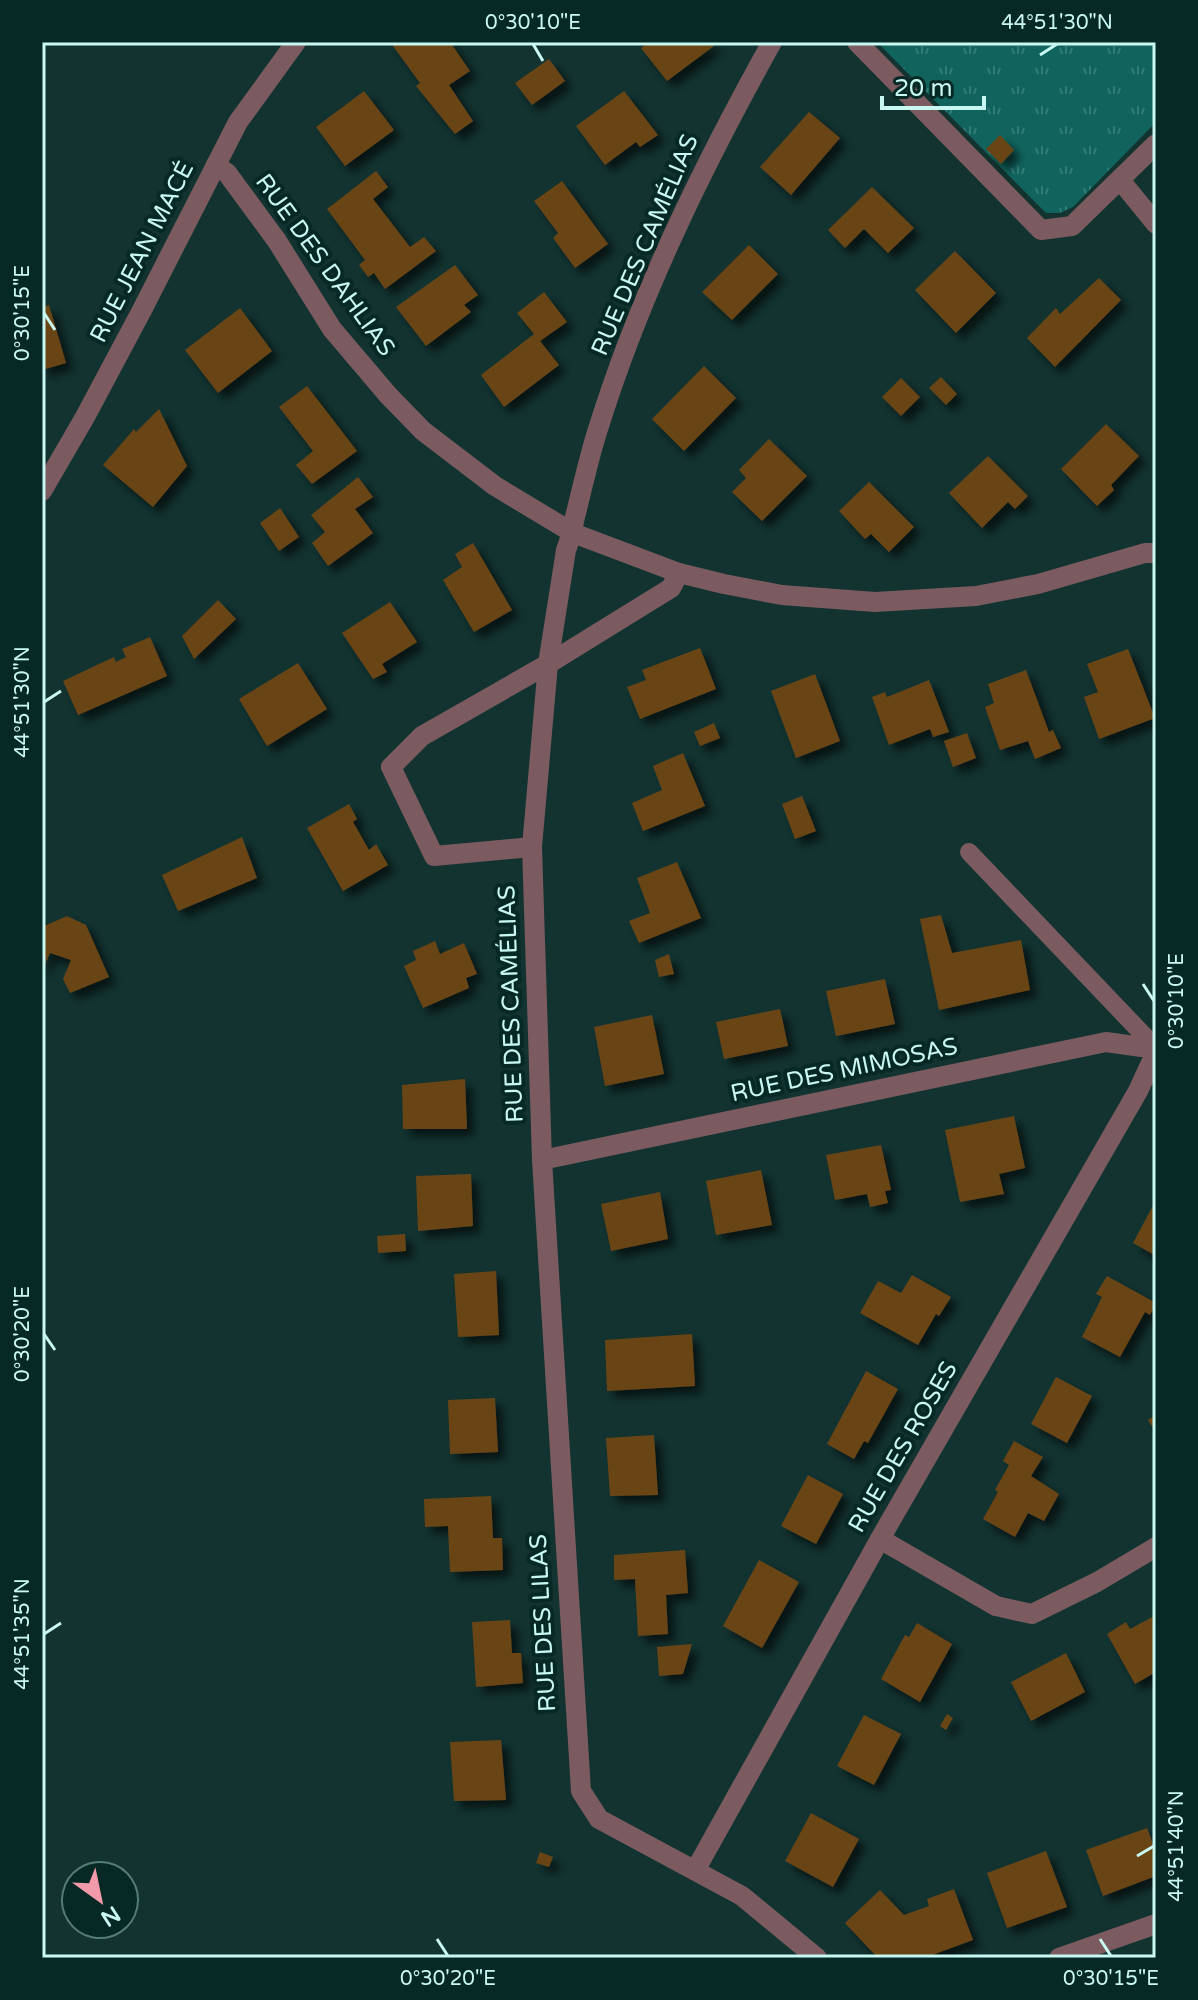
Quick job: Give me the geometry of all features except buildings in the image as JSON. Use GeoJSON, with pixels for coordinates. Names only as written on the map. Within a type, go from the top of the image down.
{"type":"FeatureCollection","features":[{"type":"Feature","properties":{"kind":"street","name":"RUE JEAN MACÉ"},"geometry":{"type":"LineString","coordinates":[[42,491],[92,404],[238,122],[296,42]]}},
{"type":"Feature","properties":{"kind":"street","name":"RUE DES CAMÉLIAS"},"geometry":{"type":"LineString","coordinates":[[542,1160],[532,847],[548,664],[566,550],[599,426],[641,309],[729,120],[772,42]]}},
{"type":"Feature","properties":{"kind":"street"},"geometry":{"type":"LineString","coordinates":[[857,42],[1041,230],[1072,226],[1156,144]]}},
{"type":"Feature","properties":{"kind":"street","name":"RUE DES DAHLIAS"},"geometry":{"type":"LineString","coordinates":[[216,165],[227,173],[277,241],[332,329],[388,395],[423,431],[495,486],[573,533],[679,573],[724,584],[782,595],[875,602],[976,596],[1038,584],[1150,553],[1156,535]]}},
{"type":"Feature","properties":{"kind":"street"},"geometry":{"type":"LineString","coordinates":[[1120,180],[1156,224]]}},
{"type":"Feature","properties":{"kind":"street","name":"RUE DES CAMÉLIAS"},"geometry":{"type":"LineString","coordinates":[[532,847],[434,856],[391,767],[422,736],[548,664],[671,588],[679,573]]}},
{"type":"Feature","properties":{"kind":"street","name":"RUE DES MIMOSAS"},"geometry":{"type":"LineString","coordinates":[[542,1160],[1106,1042],[1156,1050]]}},
{"type":"Feature","properties":{"kind":"street","name":"RUE DES ROSES"},"geometry":{"type":"LineString","coordinates":[[696,1869],[880,1539],[1138,1091],[1156,1050]]}},
{"type":"Feature","properties":{"kind":"street","name":"RUE DES LILAS"},"geometry":{"type":"LineString","coordinates":[[542,1160],[581,1791],[599,1819],[742,1896],[817,1958]]}},
{"type":"Feature","properties":{"kind":"street"},"geometry":{"type":"LineString","coordinates":[[880,1539],[996,1606],[1032,1614],[1097,1582],[1156,1547]]}},
{"type":"Feature","properties":{"kind":"street"},"geometry":{"type":"LineString","coordinates":[[1059,1958],[1156,1924]]}},
{"type":"Feature","properties":{"kind":"lane"},"geometry":{"type":"LineString","coordinates":[[969,852],[1156,1050]]}},
{"type":"Feature","properties":{"kind":"green space"},"geometry":{"type":"Polygon","coordinates":[[[877,42],[1156,42],[1156,122],[1073,207],[1060,213],[1046,213],[877,42]]]}}]}
